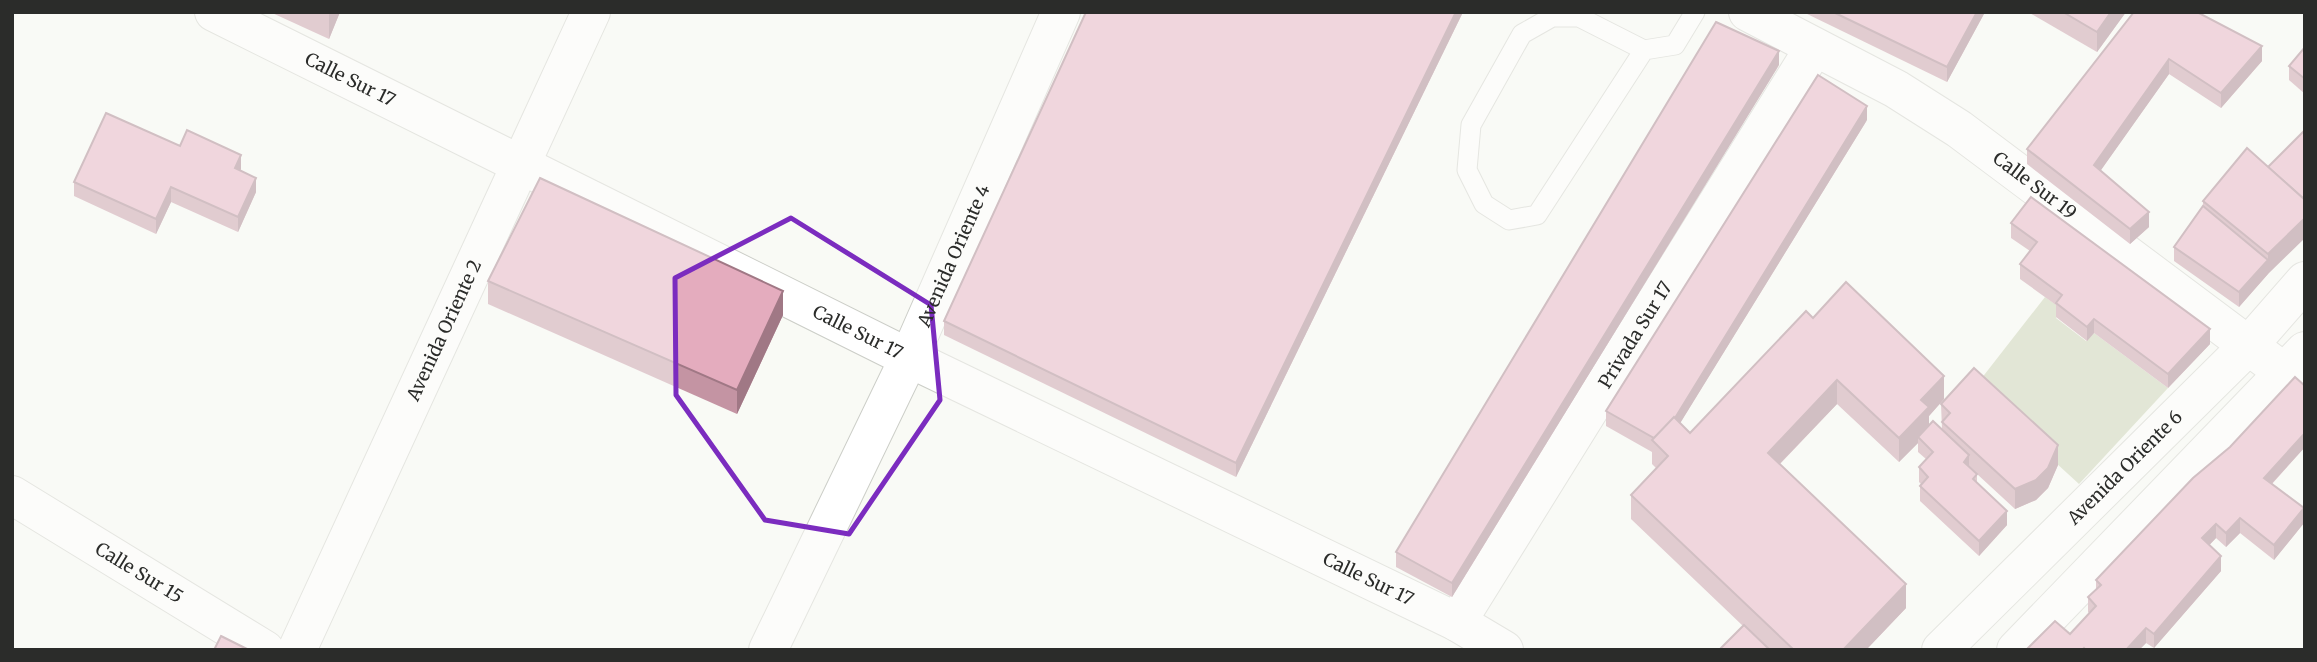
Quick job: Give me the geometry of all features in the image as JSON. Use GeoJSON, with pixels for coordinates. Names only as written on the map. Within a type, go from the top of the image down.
{"type":"FeatureCollection","features":[{"type":"Feature","properties":{"kind":"street","name":"Calle Sur 17"},"geometry":{"type":"LineString","coordinates":[[214,12],[909,358],[1457,622],[1504,650]]}},
{"type":"Feature","properties":{"kind":"street","name":"Avenida Oriente 2"},"geometry":{"type":"LineString","coordinates":[[297,650],[592,12]]}},
{"type":"Feature","properties":{"kind":"street","name":"Avenida Oriente 4"},"geometry":{"type":"LineString","coordinates":[[768,650],[909,358],[1061,12]]}},
{"type":"Feature","properties":{"kind":"street","name":"Calle Sur 19"},"geometry":{"type":"LineString","coordinates":[[1748,12],[1896,89],[1959,129],[2249,345],[2298,371]]}},
{"type":"Feature","properties":{"kind":"street","name":"Privada Sur 17"},"geometry":{"type":"LineString","coordinates":[[1457,622],[1814,48]]}},
{"type":"Feature","properties":{"kind":"street","name":"Avenida Oriente 6"},"geometry":{"type":"LineString","coordinates":[[1941,650],[2249,345],[2305,281]]}},
{"type":"Feature","properties":{"kind":"street"},"geometry":{"type":"LineString","coordinates":[[2016,650],[2298,371]]}},
{"type":"Feature","properties":{"kind":"street","name":"Calle Sur 15"},"geometry":{"type":"LineString","coordinates":[[12,495],[265,650]]}},
{"type":"Feature","properties":{"kind":"lane"},"geometry":{"type":"LineString","coordinates":[[1644,50],[1537,215],[1509,220],[1484,204],[1467,170],[1471,125],[1522,34],[1552,17],[1579,18],[1644,50],[1675,45],[1695,12]]}},
{"type":"Feature","properties":{"kind":"highlighted area"},"geometry":{"type":"Polygon","coordinates":[[[791,218],[931,305],[940,400],[849,534],[765,520],[676,395],[675,278],[791,218]]]}},
{"type":"Feature","properties":{"kind":"green space"},"geometry":{"type":"Polygon","coordinates":[[[2045,297],[2062,309],[2056,318],[2086,341],[2094,333],[2168,388],[2079,484],[1974,388],[2045,297]]]}},
{"type":"Feature","properties":{"kind":"building"},"geometry":{"type":"Polygon","coordinates":[[[1086,12],[1456,12],[1236,463],[944,321],[1086,12]]]}},
{"type":"Feature","properties":{"kind":"building"},"geometry":{"type":"Polygon","coordinates":[[[1833,12],[1977,12],[1947,67],[1833,12]]]}},
{"type":"Feature","properties":{"kind":"building"},"geometry":{"type":"Polygon","coordinates":[[[2063,12],[2111,12],[2097,32],[2063,12]]]}},
{"type":"Feature","properties":{"kind":"building"},"geometry":{"type":"Polygon","coordinates":[[[2134,12],[2197,12],[2262,46],[2221,93],[2169,59],[2094,165],[2149,212],[2130,229],[2027,149],[2134,12]]]}},
{"type":"Feature","properties":{"kind":"building"},"geometry":{"type":"Polygon","coordinates":[[[1716,22],[1779,51],[1452,583],[1396,552],[1716,22]]]}},
{"type":"Feature","properties":{"kind":"building"},"geometry":{"type":"Polygon","coordinates":[[[2305,47],[2305,79],[2289,66],[2305,47]]]}},
{"type":"Feature","properties":{"kind":"building"},"geometry":{"type":"Polygon","coordinates":[[[1818,75],[1867,106],[1675,418],[1654,438],[1606,411],[1818,75]]]}},
{"type":"Feature","properties":{"kind":"building"},"geometry":{"type":"Polygon","coordinates":[[[106,113],[180,146],[187,130],[241,155],[235,168],[256,178],[238,217],[171,187],[156,219],[74,182],[106,113]]]}},
{"type":"Feature","properties":{"kind":"building"},"geometry":{"type":"Polygon","coordinates":[[[2305,130],[2305,200],[2268,167],[2305,130]]]}},
{"type":"Feature","properties":{"kind":"building"},"geometry":{"type":"Polygon","coordinates":[[[2247,148],[2305,200],[2305,218],[2268,254],[2203,201],[2247,148]]]}},
{"type":"Feature","properties":{"kind":"building"},"geometry":{"type":"Polygon","coordinates":[[[540,178],[783,291],[737,390],[488,281],[540,178]]]}},
{"type":"Feature","properties":{"kind":"building"},"geometry":{"type":"Polygon","coordinates":[[[2031,197],[2210,329],[2168,374],[2094,319],[2087,327],[2056,303],[2062,295],[2020,264],[2037,242],[2011,223],[2031,197]]]}},
{"type":"Feature","properties":{"kind":"building"},"geometry":{"type":"Polygon","coordinates":[[[2203,206],[2268,260],[2239,292],[2174,247],[2203,206]]]}},
{"type":"Feature","properties":{"kind":"building"},"geometry":{"type":"Polygon","coordinates":[[[1846,282],[1944,376],[1921,400],[1929,407],[1899,438],[1837,380],[1768,453],[1906,584],[1843,650],[1794,650],[1631,495],[1668,456],[1652,440],[1674,417],[1690,433],[1806,311],[1813,318],[1846,282]]]}},
{"type":"Feature","properties":{"kind":"building"},"geometry":{"type":"Polygon","coordinates":[[[1974,368],[2058,445],[2048,468],[2036,480],[2015,489],[1942,422],[1950,413],[1941,404],[1974,368]]]}},
{"type":"Feature","properties":{"kind":"building"},"geometry":{"type":"Polygon","coordinates":[[[2295,377],[2305,386],[2305,433],[2264,478],[2304,508],[2274,545],[2240,518],[2226,533],[2216,524],[2202,538],[2221,556],[2154,634],[2146,628],[2126,650],[2026,650],[2055,621],[2070,634],[2096,606],[2088,597],[2101,585],[2096,580],[2193,478],[2230,447],[2295,377]]]}},
{"type":"Feature","properties":{"kind":"building"},"geometry":{"type":"Polygon","coordinates":[[[1933,421],[1969,455],[1964,462],[1977,474],[1973,479],[2007,511],[1979,541],[1920,486],[1928,477],[1919,467],[1933,452],[1918,437],[1933,421]]]}},
{"type":"Feature","properties":{"kind":"building"},"geometry":{"type":"Polygon","coordinates":[[[1744,625],[1770,650],[1722,650],[1744,625]]]}},
{"type":"Feature","properties":{"kind":"building"},"geometry":{"type":"Polygon","coordinates":[[[221,636],[249,650],[214,650],[221,636]]]}}]}
